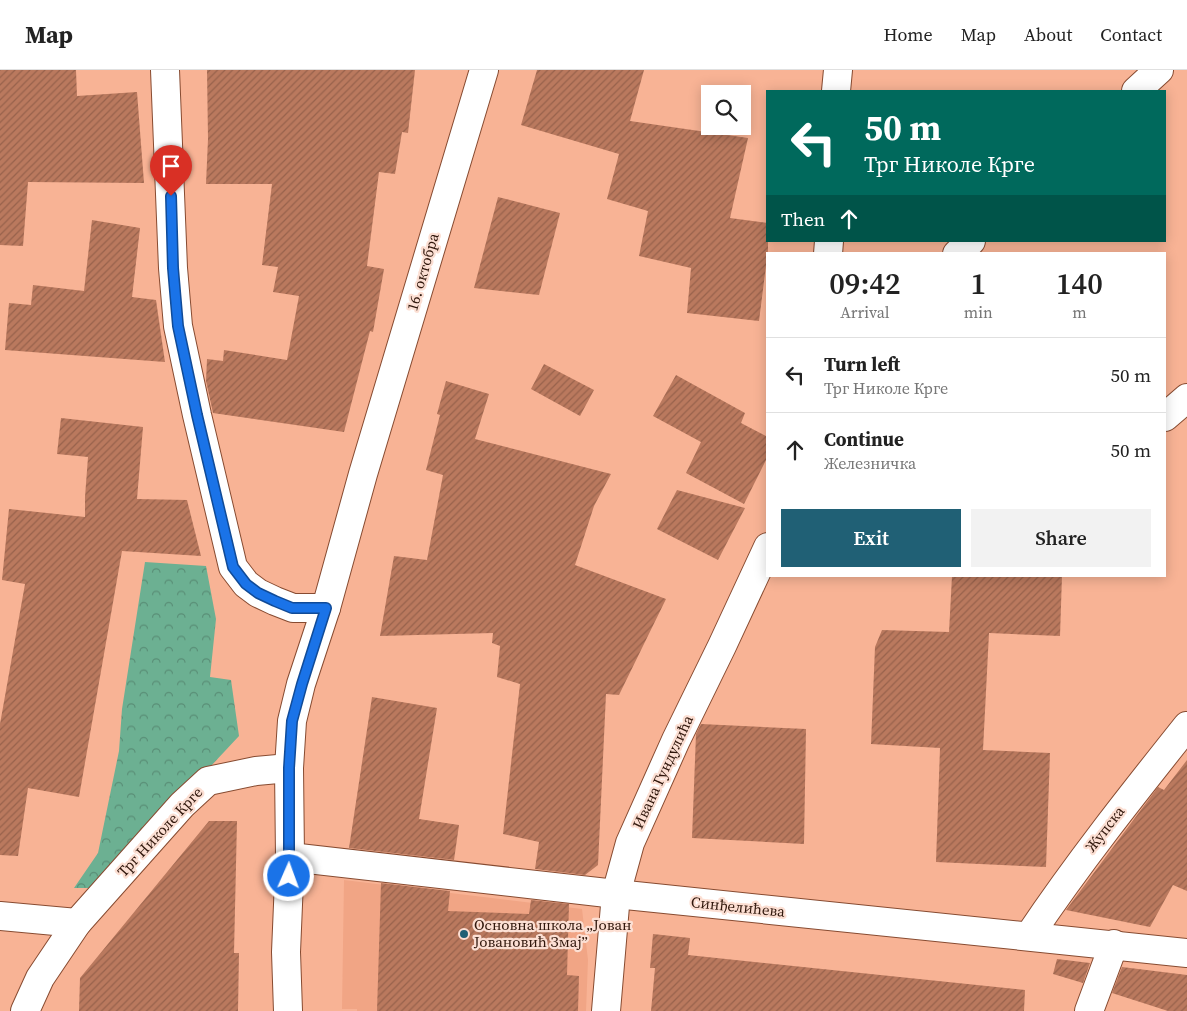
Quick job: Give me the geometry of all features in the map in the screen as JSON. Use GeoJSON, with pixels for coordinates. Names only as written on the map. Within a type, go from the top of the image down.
{"type":"FeatureCollection","features":[{"type":"Feature","properties":{"kind":"street"},"geometry":{"type":"LineString","coordinates":[[165,70],[174,278],[178,326],[233,567],[246,584],[258,593],[275,601],[292,608],[326,608],[292,721],[289,768],[290,857],[286,952],[288,1011]]}},
{"type":"Feature","properties":{"kind":"street","name":"16. октобра"},"geometry":{"type":"LineString","coordinates":[[326,608],[363,474],[484,70]]}},
{"type":"Feature","properties":{"kind":"street"},"geometry":{"type":"LineString","coordinates":[[836,90],[838,70]]}},
{"type":"Feature","properties":{"kind":"street"},"geometry":{"type":"LineString","coordinates":[[1137,90],[1159,70]]}},
{"type":"Feature","properties":{"kind":"street"},"geometry":{"type":"LineString","coordinates":[[959,252],[970,242]]}},
{"type":"Feature","properties":{"kind":"street"},"geometry":{"type":"LineString","coordinates":[[1166,417],[1187,398]]}},
{"type":"Feature","properties":{"kind":"street","name":"Ивана Гундулића"},"geometry":{"type":"LineString","coordinates":[[606,1011],[616,894],[630,843],[676,740],[766,551]]}},
{"type":"Feature","properties":{"kind":"street","name":"Жупска"},"geometry":{"type":"LineString","coordinates":[[1029,936],[1099,837],[1187,726]]}},
{"type":"Feature","properties":{"kind":"street","name":"Трг Николе Крге"},"geometry":{"type":"LineString","coordinates":[[25,1011],[40,978],[77,923],[182,805],[208,781],[256,771],[289,768]]}},
{"type":"Feature","properties":{"kind":"street","name":"Синђелићева"},"geometry":{"type":"LineString","coordinates":[[290,857],[616,894],[1187,952]]}},
{"type":"Feature","properties":{"kind":"street"},"geometry":{"type":"LineString","coordinates":[[0,916],[77,923]]}},
{"type":"Feature","properties":{"kind":"street"},"geometry":{"type":"LineString","coordinates":[[1089,1011],[1114,944]]}},
{"type":"Feature","properties":{"kind":"shaded area","name":"Основна школа „Јован Јовановић Змај”"},"geometry":{"type":"Polygon","coordinates":[[[344,880],[582,909],[588,960],[586,1011],[357,1011],[357,1009],[342,1009],[344,880]]]}},
{"type":"Feature","properties":{"kind":"green space"},"geometry":{"type":"Polygon","coordinates":[[[145,562],[206,566],[216,619],[210,677],[231,680],[239,736],[97,888],[74,888],[98,853],[119,751],[122,709],[145,562]]]}},
{"type":"Feature","properties":{"kind":"building"},"geometry":{"type":"Polygon","coordinates":[[[0,70],[76,70],[77,96],[137,92],[144,183],[28,182],[23,246],[0,245],[0,70]]]}},
{"type":"Feature","properties":{"kind":"building"},"geometry":{"type":"Polygon","coordinates":[[[207,70],[415,70],[408,133],[402,132],[395,174],[379,172],[367,266],[384,269],[373,332],[370,331],[344,432],[213,413],[206,381],[207,359],[223,361],[224,350],[287,360],[299,296],[273,292],[278,267],[262,265],[272,184],[206,184],[208,139],[207,70]]]}},
{"type":"Feature","properties":{"kind":"building"},"geometry":{"type":"Polygon","coordinates":[[[537,70],[644,70],[630,121],[701,131],[701,135],[727,135],[748,138],[730,218],[766,223],[768,250],[766,252],[759,321],[687,313],[691,268],[639,256],[648,211],[607,199],[619,154],[521,125],[537,70]]]}},
{"type":"Feature","properties":{"kind":"building"},"geometry":{"type":"Polygon","coordinates":[[[498,197],[560,213],[539,295],[474,288],[498,197]]]}},
{"type":"Feature","properties":{"kind":"building"},"geometry":{"type":"Polygon","coordinates":[[[92,220],[140,228],[132,297],[156,300],[165,362],[5,350],[9,303],[31,305],[33,285],[84,291],[92,220]]]}},
{"type":"Feature","properties":{"kind":"building"},"geometry":{"type":"Polygon","coordinates":[[[544,364],[594,390],[580,416],[531,389],[544,364]]]}},
{"type":"Feature","properties":{"kind":"building"},"geometry":{"type":"Polygon","coordinates":[[[676,375],[745,413],[741,423],[766,436],[766,460],[744,504],[686,473],[701,442],[653,416],[676,375]]]}},
{"type":"Feature","properties":{"kind":"building"},"geometry":{"type":"Polygon","coordinates":[[[446,381],[489,394],[475,439],[611,474],[594,506],[575,565],[666,599],[619,695],[606,694],[598,865],[585,875],[535,869],[539,842],[503,834],[520,684],[497,677],[500,646],[492,643],[493,633],[380,636],[394,556],[427,560],[443,475],[426,470],[440,415],[437,414],[446,381]]]}},
{"type":"Feature","properties":{"kind":"building"},"geometry":{"type":"Polygon","coordinates":[[[61,418],[143,427],[137,499],[187,500],[201,556],[122,551],[79,797],[28,788],[18,856],[0,855],[0,724],[25,584],[2,580],[9,509],[85,517],[88,457],[57,454],[61,418]]]}},
{"type":"Feature","properties":{"kind":"building"},"geometry":{"type":"Polygon","coordinates":[[[677,490],[745,508],[718,560],[657,529],[677,490]]]}},
{"type":"Feature","properties":{"kind":"building"},"geometry":{"type":"Polygon","coordinates":[[[952,577],[1062,577],[1060,636],[989,633],[983,750],[1050,753],[1046,867],[936,862],[940,748],[871,744],[875,647],[882,630],[949,632],[952,577]]]}},
{"type":"Feature","properties":{"kind":"building"},"geometry":{"type":"Polygon","coordinates":[[[372,697],[437,708],[419,819],[459,825],[454,860],[349,848],[372,697]]]}},
{"type":"Feature","properties":{"kind":"building"},"geometry":{"type":"Polygon","coordinates":[[[701,724],[806,729],[804,844],[692,838],[696,734],[701,724]]]}},
{"type":"Feature","properties":{"kind":"building"},"geometry":{"type":"Polygon","coordinates":[[[1187,760],[1187,891],[1173,885],[1150,927],[1066,910],[1158,787],[1164,790],[1187,760]]]}},
{"type":"Feature","properties":{"kind":"building"},"geometry":{"type":"Polygon","coordinates":[[[209,821],[237,821],[234,953],[239,953],[238,1011],[79,1011],[80,978],[209,821]]]}},
{"type":"Feature","properties":{"kind":"building","name":"Основна школа „Јован Јовановић Змај”"},"geometry":{"type":"Polygon","coordinates":[[[381,883],[450,891],[448,911],[529,914],[531,900],[569,904],[567,975],[579,976],[578,1011],[377,1011],[381,883]]]}},
{"type":"Feature","properties":{"kind":"building"},"geometry":{"type":"Polygon","coordinates":[[[653,934],[690,938],[688,955],[1025,990],[1024,1011],[651,1011],[655,968],[650,968],[653,934]]]}},
{"type":"Feature","properties":{"kind":"building"},"geometry":{"type":"Polygon","coordinates":[[[1057,959],[1090,963],[1083,983],[1053,974],[1057,959]]]}},
{"type":"Feature","properties":{"kind":"building"},"geometry":{"type":"Polygon","coordinates":[[[1122,967],[1187,975],[1187,1011],[1168,1011],[1112,993],[1122,967]]]}},
{"type":"Feature","properties":{"kind":"place","name":"Основна школа „Јован Јовановић Змај”"},"geometry":{"type":"Point","coordinates":[464,934]}},
{"type":"Feature","properties":{"kind":"route"},"geometry":{"type":"LineString","coordinates":[[171,196],[173,268],[178,326],[233,567],[246,584],[258,593],[275,601],[292,608],[326,608],[292,721],[289,768],[289,876]]}}]}
